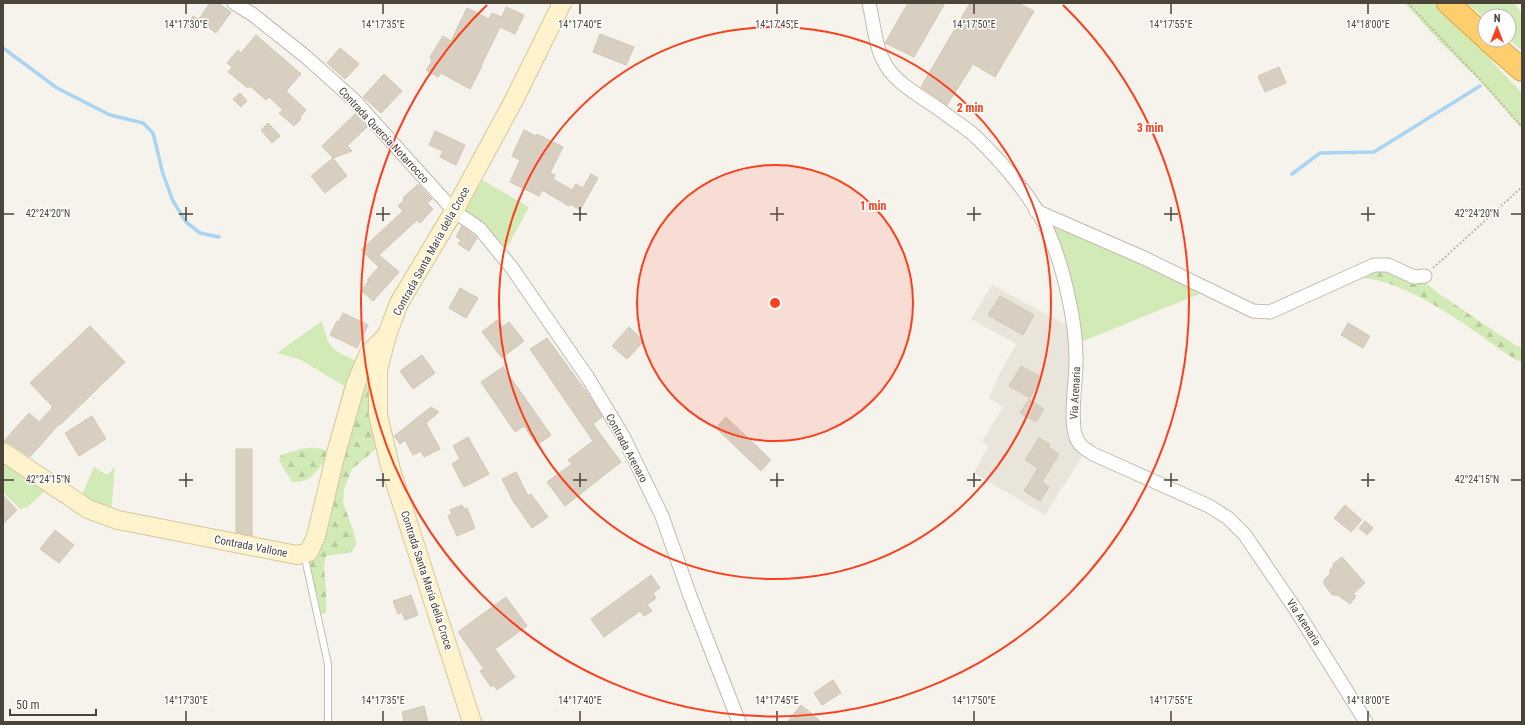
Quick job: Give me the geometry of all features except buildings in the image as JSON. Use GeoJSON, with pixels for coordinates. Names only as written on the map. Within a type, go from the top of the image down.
{"type":"FeatureCollection","features":[{"type":"Feature","properties":{"kind":"highway"},"geometry":{"type":"LineString","coordinates":[[1448,3],[1477,30]]}},
{"type":"Feature","properties":{"kind":"highway"},"geometry":{"type":"LineString","coordinates":[[1497,48],[1519,67]]}},
{"type":"Feature","properties":{"kind":"main road","name":"Contrada Santa Maria della Croce"},"geometry":{"type":"LineString","coordinates":[[472,722],[391,470],[378,415],[378,370],[387,335],[399,303],[454,211],[516,98],[562,3]]}},
{"type":"Feature","properties":{"kind":"main road","name":"Contrada Vallone"},"geometry":{"type":"LineString","coordinates":[[3,452],[88,508],[118,520],[297,555],[304,554],[309,552],[316,536],[334,457],[356,383],[369,353],[387,335]]}},
{"type":"Feature","properties":{"kind":"street","name":"Contrada Quercia Notarrocco"},"geometry":{"type":"LineString","coordinates":[[234,3],[252,14],[305,56],[354,100],[454,211]]}},
{"type":"Feature","properties":{"kind":"street","name":"Via Arenaria"},"geometry":{"type":"LineString","coordinates":[[869,3],[879,50],[887,68],[900,81],[976,137],[1008,173],[1036,211],[1049,237],[1060,266],[1069,301],[1076,361],[1073,421],[1075,436],[1081,446],[1092,454],[1209,506],[1228,518],[1245,535],[1296,610],[1366,722]]}},
{"type":"Feature","properties":{"kind":"street","name":"Contrada Arenaro"},"geometry":{"type":"LineString","coordinates":[[454,211],[480,229],[512,268],[588,378],[623,436],[662,516],[690,596],[739,722]]}},
{"type":"Feature","properties":{"kind":"street"},"geometry":{"type":"LineString","coordinates":[[1036,211],[1144,258],[1253,311],[1270,312],[1374,265],[1388,265],[1414,277],[1425,276]]}},
{"type":"Feature","properties":{"kind":"lane"},"geometry":{"type":"LineString","coordinates":[[304,554],[328,664],[328,722]]}},
{"type":"Feature","properties":{"kind":"path"},"geometry":{"type":"LineString","coordinates":[[1408,3],[1487,86],[1522,127]]}},
{"type":"Feature","properties":{"kind":"path"},"geometry":{"type":"LineString","coordinates":[[1425,276],[1522,187]]}},
{"type":"Feature","properties":{"kind":"shaded area"},"geometry":{"type":"Polygon","coordinates":[[[992,285],[1070,327],[1072,412],[1083,455],[1045,515],[974,473],[988,446],[982,441],[1003,407],[989,398],[1000,373],[1016,344],[971,319],[992,285]]]}},
{"type":"Feature","properties":{"kind":"green space"},"geometry":{"type":"Polygon","coordinates":[[[1405,3],[1435,3],[1477,41],[1477,48],[1482,48],[1495,65],[1522,93],[1522,129],[1481,82],[1440,42],[1405,3]]]}},
{"type":"Feature","properties":{"kind":"green space"},"geometry":{"type":"Polygon","coordinates":[[[1466,3],[1514,3],[1521,12],[1522,11],[1522,51],[1517,46],[1517,8],[1477,8],[1477,12],[1466,3]]]}},
{"type":"Feature","properties":{"kind":"green space"},"geometry":{"type":"Polygon","coordinates":[[[482,180],[529,207],[504,253],[465,212],[482,180]]]}},
{"type":"Feature","properties":{"kind":"green space"},"geometry":{"type":"Polygon","coordinates":[[[1043,217],[1207,291],[1076,344],[1043,217]]]}},
{"type":"Feature","properties":{"kind":"green space"},"geometry":{"type":"Polygon","coordinates":[[[1380,267],[1410,271],[1441,295],[1515,345],[1522,348],[1522,362],[1514,359],[1450,314],[1416,295],[1377,280],[1355,278],[1380,267]]]}},
{"type":"Feature","properties":{"kind":"green space"},"geometry":{"type":"Polygon","coordinates":[[[322,321],[324,331],[333,348],[358,362],[349,380],[344,386],[301,360],[277,353],[322,321]]]}},
{"type":"Feature","properties":{"kind":"green space"},"geometry":{"type":"Polygon","coordinates":[[[368,372],[368,408],[377,448],[352,469],[344,489],[343,502],[356,543],[352,552],[326,556],[324,566],[326,612],[321,614],[308,557],[325,459],[311,477],[297,482],[292,482],[279,461],[281,455],[298,450],[316,448],[327,451],[344,386],[349,380],[368,372]]]}},
{"type":"Feature","properties":{"kind":"green space"},"geometry":{"type":"Polygon","coordinates":[[[3,461],[46,490],[26,508],[24,507],[21,510],[3,492],[3,461]]]}},
{"type":"Feature","properties":{"kind":"green space"},"geometry":{"type":"Polygon","coordinates":[[[94,467],[107,475],[115,467],[111,514],[80,499],[94,467]]]}},
{"type":"Feature","properties":{"kind":"waterway"},"geometry":{"type":"LineString","coordinates":[[3,48],[57,88],[110,115],[143,123],[153,133],[163,174],[173,201],[186,222],[200,233],[219,237]]}},
{"type":"Feature","properties":{"kind":"waterway"},"geometry":{"type":"LineString","coordinates":[[1292,174],[1320,153],[1374,152],[1480,86]]}}]}
